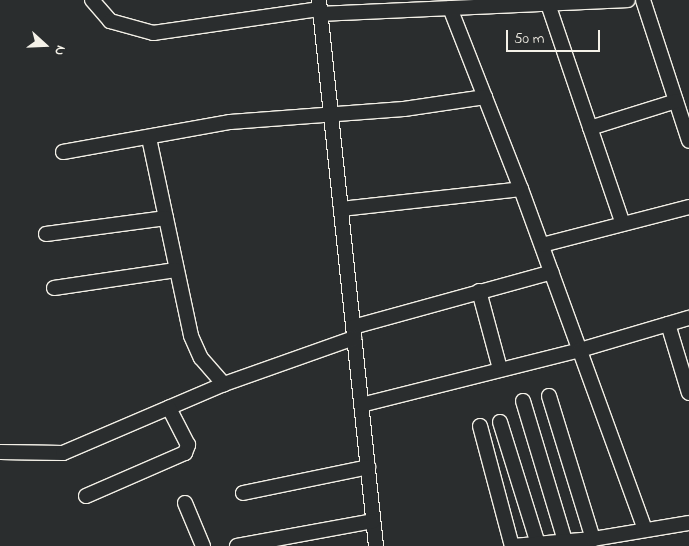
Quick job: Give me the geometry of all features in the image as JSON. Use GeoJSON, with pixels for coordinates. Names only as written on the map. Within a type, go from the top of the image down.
{"type":"FeatureCollection","features":[{"type":"Feature","properties":{"kind":"street"},"geometry":{"type":"LineString","coordinates":[[92,0],[110,20],[153,32],[320,8],[450,8],[628,0]]}},
{"type":"Feature","properties":{"kind":"street"},"geometry":{"type":"LineString","coordinates":[[643,0],[689,141]]}},
{"type":"Feature","properties":{"kind":"street"},"geometry":{"type":"LineString","coordinates":[[548,4],[623,224]]}},
{"type":"Feature","properties":{"kind":"street"},"geometry":{"type":"LineString","coordinates":[[320,8],[376,546]]}},
{"type":"Feature","properties":{"kind":"street"},"geometry":{"type":"LineString","coordinates":[[450,8],[542,245],[645,529]]}},
{"type":"Feature","properties":{"kind":"street"},"geometry":{"type":"LineString","coordinates":[[63,152],[230,122],[331,115],[485,97]]}},
{"type":"Feature","properties":{"kind":"street"},"geometry":{"type":"LineString","coordinates":[[590,128],[676,101]]}},
{"type":"Feature","properties":{"kind":"street"},"geometry":{"type":"LineString","coordinates":[[149,138],[176,270],[196,346],[208,367],[224,384]]}},
{"type":"Feature","properties":{"kind":"street"},"geometry":{"type":"LineString","coordinates":[[341,209],[521,189]]}},
{"type":"Feature","properties":{"kind":"street"},"geometry":{"type":"LineString","coordinates":[[542,245],[689,207]]}},
{"type":"Feature","properties":{"kind":"street"},"geometry":{"type":"LineString","coordinates":[[46,234],[166,218]]}},
{"type":"Feature","properties":{"kind":"street"},"geometry":{"type":"LineString","coordinates":[[54,288],[176,270]]}},
{"type":"Feature","properties":{"kind":"street"},"geometry":{"type":"LineString","coordinates":[[0,452],[59,454],[224,384],[354,333],[479,291],[552,272]]}},
{"type":"Feature","properties":{"kind":"street"},"geometry":{"type":"LineString","coordinates":[[479,291],[500,369]]}},
{"type":"Feature","properties":{"kind":"street"},"geometry":{"type":"LineString","coordinates":[[361,405],[580,350],[689,318]]}},
{"type":"Feature","properties":{"kind":"street"},"geometry":{"type":"LineString","coordinates":[[668,324],[689,393]]}},
{"type":"Feature","properties":{"kind":"street"},"geometry":{"type":"LineString","coordinates":[[549,396],[593,539]]}},
{"type":"Feature","properties":{"kind":"street"},"geometry":{"type":"LineString","coordinates":[[523,401],[565,541]]}},
{"type":"Feature","properties":{"kind":"street"},"geometry":{"type":"LineString","coordinates":[[86,496],[184,453],[188,445],[169,408]]}},
{"type":"Feature","properties":{"kind":"street"},"geometry":{"type":"LineString","coordinates":[[500,422],[538,544]]}},
{"type":"Feature","properties":{"kind":"street"},"geometry":{"type":"LineString","coordinates":[[480,426],[513,546],[593,539],[689,523]]}},
{"type":"Feature","properties":{"kind":"street"},"geometry":{"type":"LineString","coordinates":[[243,493],[368,467]]}},
{"type":"Feature","properties":{"kind":"street"},"geometry":{"type":"LineString","coordinates":[[185,503],[202,546]]}},
{"type":"Feature","properties":{"kind":"street"},"geometry":{"type":"LineString","coordinates":[[237,546],[373,521]]}}]}
